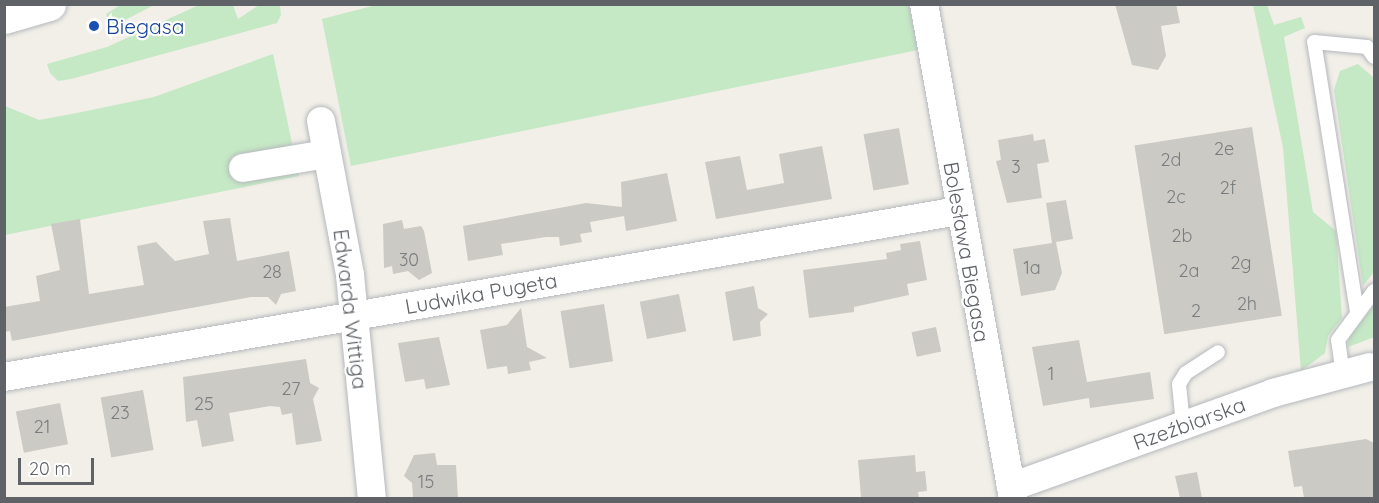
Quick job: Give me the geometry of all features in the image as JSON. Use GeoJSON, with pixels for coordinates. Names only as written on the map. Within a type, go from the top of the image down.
{"type":"FeatureCollection","features":[{"type":"Feature","properties":{"kind":"main road"},"geometry":{"type":"LineString","coordinates":[[4,18],[49,4]]}},
{"type":"Feature","properties":{"kind":"street","name":"Bolesława Biegasa"},"geometry":{"type":"LineString","coordinates":[[924,4],[958,211],[1012,493]]}},
{"type":"Feature","properties":{"kind":"street","name":"Edwarda Wittiga"},"geometry":{"type":"LineString","coordinates":[[321,121],[354,315],[372,498]]}},
{"type":"Feature","properties":{"kind":"street"},"geometry":{"type":"LineString","coordinates":[[243,168],[327,154]]}},
{"type":"Feature","properties":{"kind":"street","name":"Ludwika Pugeta"},"geometry":{"type":"LineString","coordinates":[[4,377],[958,211]]}},
{"type":"Feature","properties":{"kind":"street","name":"Rzeźbiarska"},"geometry":{"type":"LineString","coordinates":[[1012,493],[1183,425],[1362,371]]}},
{"type":"Feature","properties":{"kind":"lane"},"geometry":{"type":"LineString","coordinates":[[1357,312],[1314,42],[1367,47],[1374,57]]}},
{"type":"Feature","properties":{"kind":"lane"},"geometry":{"type":"LineString","coordinates":[[1362,371],[1338,340],[1374,291]]}},
{"type":"Feature","properties":{"kind":"lane"},"geometry":{"type":"LineString","coordinates":[[1183,425],[1179,384],[1186,373],[1218,352]]}},
{"type":"Feature","properties":{"kind":"green space"},"geometry":{"type":"Polygon","coordinates":[[[122,4],[154,5],[110,28],[106,14],[122,4]]]}},
{"type":"Feature","properties":{"kind":"green space"},"geometry":{"type":"Polygon","coordinates":[[[201,4],[233,5],[238,19],[259,5],[280,5],[281,15],[277,23],[71,79],[58,81],[50,73],[47,64],[107,47],[201,4]]]}},
{"type":"Feature","properties":{"kind":"green space"},"geometry":{"type":"Polygon","coordinates":[[[380,4],[909,5],[918,50],[351,166],[322,19],[380,4]]]}},
{"type":"Feature","properties":{"kind":"green space"},"geometry":{"type":"Polygon","coordinates":[[[1253,5],[1267,5],[1274,25],[1301,17],[1305,28],[1284,37],[1313,212],[1336,231],[1342,318],[1328,336],[1325,353],[1301,371],[1283,148],[1253,5]]]}},
{"type":"Feature","properties":{"kind":"green space"},"geometry":{"type":"Polygon","coordinates":[[[273,54],[299,176],[5,235],[5,106],[39,120],[77,113],[154,97],[273,54]]]}},
{"type":"Feature","properties":{"kind":"green space"},"geometry":{"type":"Polygon","coordinates":[[[1358,64],[1374,78],[1374,272],[1363,286],[1334,90],[1340,71],[1358,64]]]}},
{"type":"Feature","properties":{"kind":"green space"},"geometry":{"type":"Polygon","coordinates":[[[1374,305],[1374,337],[1348,347],[1349,337],[1374,305]]]}},
{"type":"Feature","properties":{"kind":"building"},"geometry":{"type":"Polygon","coordinates":[[[1115,4],[1176,4],[1180,23],[1161,26],[1166,56],[1158,70],[1132,65],[1115,4]]]}},
{"type":"Feature","properties":{"kind":"building"},"geometry":{"type":"Polygon","coordinates":[[[1252,127],[1282,316],[1164,334],[1134,146],[1252,127]]]}},
{"type":"Feature","properties":{"kind":"building"},"geometry":{"type":"Polygon","coordinates":[[[899,128],[909,184],[873,190],[864,134],[899,128]]]}},
{"type":"Feature","properties":{"kind":"building"},"geometry":{"type":"Polygon","coordinates":[[[1033,134],[1034,141],[1045,139],[1049,162],[1037,164],[1042,198],[1007,203],[996,161],[1001,160],[998,140],[1033,134]]]}},
{"type":"Feature","properties":{"kind":"building"},"geometry":{"type":"Polygon","coordinates":[[[822,146],[832,199],[716,219],[705,162],[740,156],[747,190],[784,183],[779,154],[822,146]]]}},
{"type":"Feature","properties":{"kind":"building"},"geometry":{"type":"Polygon","coordinates":[[[667,173],[677,221],[626,231],[624,216],[590,222],[592,232],[580,234],[582,242],[560,246],[559,237],[546,237],[501,244],[503,255],[468,261],[463,226],[586,203],[622,207],[621,182],[667,173]]]}},
{"type":"Feature","properties":{"kind":"building"},"geometry":{"type":"Polygon","coordinates":[[[1066,200],[1073,239],[1056,242],[1062,273],[1055,290],[1021,296],[1013,249],[1052,243],[1046,203],[1066,200]]]}},
{"type":"Feature","properties":{"kind":"building"},"geometry":{"type":"Polygon","coordinates":[[[230,218],[237,261],[289,251],[296,291],[281,294],[276,305],[268,297],[251,297],[12,341],[10,331],[4,332],[4,307],[40,301],[36,276],[60,270],[51,224],[80,219],[89,294],[144,285],[137,246],[156,242],[175,261],[209,254],[203,221],[230,218]]]}},
{"type":"Feature","properties":{"kind":"building"},"geometry":{"type":"Polygon","coordinates":[[[402,220],[404,229],[421,226],[424,231],[432,273],[419,280],[408,271],[393,274],[392,266],[384,268],[383,224],[402,220]]]}},
{"type":"Feature","properties":{"kind":"building"},"geometry":{"type":"Polygon","coordinates":[[[920,241],[927,280],[907,284],[909,295],[854,307],[854,312],[809,318],[803,270],[887,259],[886,253],[901,250],[900,244],[920,241]]]}},
{"type":"Feature","properties":{"kind":"building"},"geometry":{"type":"Polygon","coordinates":[[[754,286],[758,308],[768,314],[760,322],[761,336],[733,341],[725,292],[754,286]]]}},
{"type":"Feature","properties":{"kind":"building"},"geometry":{"type":"Polygon","coordinates":[[[679,294],[686,331],[647,339],[640,302],[679,294]]]}},
{"type":"Feature","properties":{"kind":"building"},"geometry":{"type":"Polygon","coordinates":[[[604,304],[613,361],[570,368],[561,311],[604,304]]]}},
{"type":"Feature","properties":{"kind":"building"},"geometry":{"type":"Polygon","coordinates":[[[521,308],[527,347],[547,358],[529,362],[531,370],[508,374],[507,366],[487,369],[480,330],[507,325],[521,308]]]}},
{"type":"Feature","properties":{"kind":"building"},"geometry":{"type":"Polygon","coordinates":[[[936,327],[941,351],[917,357],[912,332],[936,327]]]}},
{"type":"Feature","properties":{"kind":"building"},"geometry":{"type":"Polygon","coordinates":[[[439,337],[450,385],[426,389],[424,379],[405,382],[398,343],[439,337]]]}},
{"type":"Feature","properties":{"kind":"building"},"geometry":{"type":"Polygon","coordinates":[[[1079,340],[1087,382],[1150,372],[1154,399],[1090,408],[1089,398],[1043,406],[1032,347],[1079,340]]]}},
{"type":"Feature","properties":{"kind":"building"},"geometry":{"type":"Polygon","coordinates":[[[306,359],[310,383],[319,388],[313,399],[322,441],[296,445],[292,413],[282,415],[280,407],[270,406],[229,413],[234,441],[202,447],[197,420],[186,422],[183,377],[306,359]]]}},
{"type":"Feature","properties":{"kind":"building"},"geometry":{"type":"Polygon","coordinates":[[[143,390],[154,450],[111,458],[101,397],[143,390]]]}},
{"type":"Feature","properties":{"kind":"building"},"geometry":{"type":"Polygon","coordinates":[[[60,403],[68,444],[24,453],[16,412],[60,403]]]}},
{"type":"Feature","properties":{"kind":"building"},"geometry":{"type":"Polygon","coordinates":[[[1366,439],[1374,443],[1374,498],[1304,498],[1302,486],[1294,487],[1288,451],[1366,439]]]}},
{"type":"Feature","properties":{"kind":"building"},"geometry":{"type":"Polygon","coordinates":[[[435,453],[437,465],[456,465],[458,498],[413,498],[412,483],[404,476],[414,455],[435,453]]]}},
{"type":"Feature","properties":{"kind":"building"},"geometry":{"type":"Polygon","coordinates":[[[915,455],[916,472],[925,471],[927,491],[918,492],[919,498],[861,498],[858,460],[915,455]]]}},
{"type":"Feature","properties":{"kind":"building"},"geometry":{"type":"Polygon","coordinates":[[[1197,472],[1202,498],[1180,498],[1175,476],[1197,472]]]}},
{"type":"Feature","properties":{"kind":"place","name":"Biegasa"},"geometry":{"type":"Point","coordinates":[94,26]}}]}
